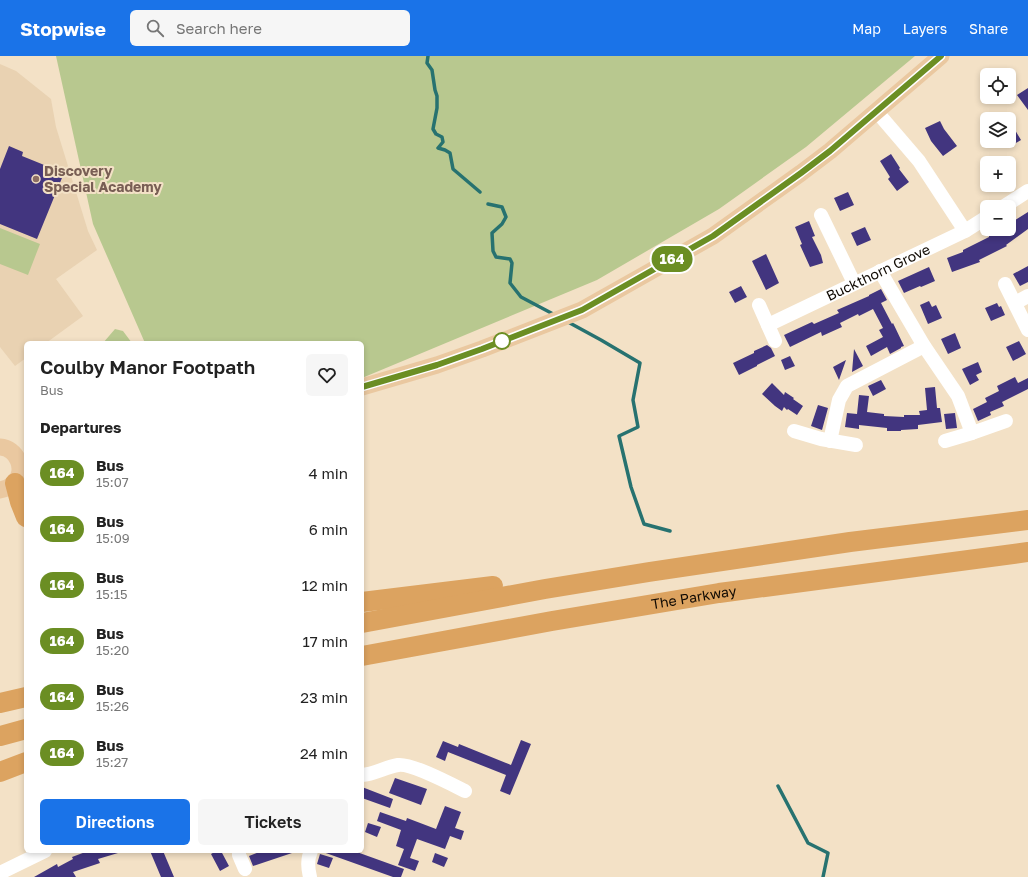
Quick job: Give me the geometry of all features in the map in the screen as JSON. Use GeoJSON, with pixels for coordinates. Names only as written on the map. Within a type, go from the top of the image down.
{"type":"FeatureCollection","features":[{"type":"Feature","properties":{"kind":"highway"},"geometry":{"type":"LineString","coordinates":[[15,480],[24,512]]}},
{"type":"Feature","properties":{"kind":"highway"},"geometry":{"type":"LineString","coordinates":[[364,623],[545,589],[649,572],[850,542],[1028,520]]}},
{"type":"Feature","properties":{"kind":"highway","name":"The Parkway"},"geometry":{"type":"LineString","coordinates":[[364,656],[552,621],[719,593],[1028,552]]}},
{"type":"Feature","properties":{"kind":"highway"},"geometry":{"type":"LineString","coordinates":[[364,602],[481,588],[576,573],[649,572]]}},
{"type":"Feature","properties":{"kind":"highway"},"geometry":{"type":"LineString","coordinates":[[364,663],[423,645]]}},
{"type":"Feature","properties":{"kind":"highway"},"geometry":{"type":"LineString","coordinates":[[0,703],[24,697]]}},
{"type":"Feature","properties":{"kind":"highway"},"geometry":{"type":"LineString","coordinates":[[0,736],[24,730]]}},
{"type":"Feature","properties":{"kind":"highway"},"geometry":{"type":"LineString","coordinates":[[0,772],[24,763]]}},
{"type":"Feature","properties":{"kind":"main road"},"geometry":{"type":"LineString","coordinates":[[364,386],[437,365],[582,310],[713,236],[830,151],[941,56]]}},
{"type":"Feature","properties":{"kind":"main road"},"geometry":{"type":"LineString","coordinates":[[9,448],[20,464],[20,470],[15,480]]}},
{"type":"Feature","properties":{"kind":"street"},"geometry":{"type":"LineString","coordinates":[[877,112],[919,161],[964,231]]}},
{"type":"Feature","properties":{"kind":"street"},"geometry":{"type":"LineString","coordinates":[[1014,200],[1028,191]]}},
{"type":"Feature","properties":{"kind":"street"},"geometry":{"type":"LineString","coordinates":[[821,215],[854,283]]}},
{"type":"Feature","properties":{"kind":"street","name":"Buckthorn Grove"},"geometry":{"type":"LineString","coordinates":[[768,325],[964,231],[980,221]]}},
{"type":"Feature","properties":{"kind":"street"},"geometry":{"type":"LineString","coordinates":[[880,271],[924,346],[958,396],[972,433]]}},
{"type":"Feature","properties":{"kind":"street"},"geometry":{"type":"LineString","coordinates":[[1005,284],[1028,330]]}},
{"type":"Feature","properties":{"kind":"street"},"geometry":{"type":"LineString","coordinates":[[1015,303],[1028,296]]}},
{"type":"Feature","properties":{"kind":"street"},"geometry":{"type":"LineString","coordinates":[[758,305],[775,341]]}},
{"type":"Feature","properties":{"kind":"street"},"geometry":{"type":"LineString","coordinates":[[830,441],[839,400],[847,386],[924,346]]}},
{"type":"Feature","properties":{"kind":"street"},"geometry":{"type":"LineString","coordinates":[[945,441],[1006,421]]}},
{"type":"Feature","properties":{"kind":"street"},"geometry":{"type":"LineString","coordinates":[[794,431],[821,439],[856,445]]}},
{"type":"Feature","properties":{"kind":"street"},"geometry":{"type":"LineString","coordinates":[[364,775],[400,765],[411,767],[465,790]]}},
{"type":"Feature","properties":{"kind":"street"},"geometry":{"type":"LineString","coordinates":[[0,876],[4,871],[41,853]]}},
{"type":"Feature","properties":{"kind":"street"},"geometry":{"type":"LineString","coordinates":[[239,853],[245,869]]}},
{"type":"Feature","properties":{"kind":"street"},"geometry":{"type":"LineString","coordinates":[[310,853],[308,870],[310,877]]}},
{"type":"Feature","properties":{"kind":"shaded area","name":"Discovery Special Academy"},"geometry":{"type":"Polygon","coordinates":[[[0,64],[16,71],[51,99],[56,127],[88,231],[97,250],[56,279],[83,316],[49,341],[24,341],[24,359],[15,366],[0,347],[0,64]]]}},
{"type":"Feature","properties":{"kind":"green space"},"geometry":{"type":"Polygon","coordinates":[[[56,56],[915,56],[806,147],[719,209],[597,280],[364,377],[364,341],[144,341],[93,224],[56,56]]]}},
{"type":"Feature","properties":{"kind":"green space"},"geometry":{"type":"Polygon","coordinates":[[[0,228],[40,244],[28,275],[0,264],[0,228]]]}},
{"type":"Feature","properties":{"kind":"green space"},"geometry":{"type":"Polygon","coordinates":[[[115,329],[123,331],[130,341],[105,341],[115,329]]]}},
{"type":"Feature","properties":{"kind":"building"},"geometry":{"type":"Polygon","coordinates":[[[1028,88],[1028,110],[1017,95],[1028,88]]]}},
{"type":"Feature","properties":{"kind":"building"},"geometry":{"type":"Polygon","coordinates":[[[940,121],[957,146],[943,156],[931,141],[925,128],[940,121]]]}},
{"type":"Feature","properties":{"kind":"building"},"geometry":{"type":"Polygon","coordinates":[[[1016,132],[1021,140],[1016,143],[1016,132]]]}},
{"type":"Feature","properties":{"kind":"building"},"geometry":{"type":"Polygon","coordinates":[[[9,146],[23,152],[22,156],[64,173],[37,239],[0,224],[0,169],[9,146]]]}},
{"type":"Feature","properties":{"kind":"building"},"geometry":{"type":"Polygon","coordinates":[[[891,154],[900,168],[899,169],[909,182],[897,191],[888,179],[890,177],[880,161],[891,154]]]}},
{"type":"Feature","properties":{"kind":"building"},"geometry":{"type":"Polygon","coordinates":[[[848,192],[854,205],[840,211],[834,198],[848,192]]]}},
{"type":"Feature","properties":{"kind":"building"},"geometry":{"type":"Polygon","coordinates":[[[1028,212],[1028,229],[1006,245],[1007,246],[979,260],[980,262],[952,272],[947,258],[963,252],[963,250],[989,236],[1016,236],[1016,220],[1028,212]]]}},
{"type":"Feature","properties":{"kind":"building"},"geometry":{"type":"Polygon","coordinates":[[[809,221],[815,236],[812,237],[821,255],[823,263],[810,267],[800,245],[802,244],[795,227],[809,221]]]}},
{"type":"Feature","properties":{"kind":"building"},"geometry":{"type":"Polygon","coordinates":[[[865,227],[871,240],[857,246],[851,233],[865,227]]]}},
{"type":"Feature","properties":{"kind":"building"},"geometry":{"type":"Polygon","coordinates":[[[766,254],[779,283],[766,290],[752,261],[766,254]]]}},
{"type":"Feature","properties":{"kind":"building"},"geometry":{"type":"Polygon","coordinates":[[[1028,266],[1028,282],[1020,286],[1013,274],[1028,266]]]}},
{"type":"Feature","properties":{"kind":"building"},"geometry":{"type":"Polygon","coordinates":[[[929,267],[935,281],[904,293],[898,281],[929,267]]]}},
{"type":"Feature","properties":{"kind":"building"},"geometry":{"type":"Polygon","coordinates":[[[741,286],[747,297],[735,303],[729,292],[741,286]]]}},
{"type":"Feature","properties":{"kind":"building"},"geometry":{"type":"Polygon","coordinates":[[[881,289],[887,300],[881,303],[904,346],[901,348],[890,354],[887,347],[871,356],[866,346],[883,337],[879,330],[883,328],[873,309],[859,316],[858,314],[840,323],[842,327],[822,336],[821,332],[790,347],[784,335],[812,322],[814,324],[839,313],[837,310],[881,289]]]}},
{"type":"Feature","properties":{"kind":"building"},"geometry":{"type":"Polygon","coordinates":[[[929,301],[932,307],[936,305],[942,318],[928,324],[920,305],[929,301]]]}},
{"type":"Feature","properties":{"kind":"building"},"geometry":{"type":"Polygon","coordinates":[[[997,303],[999,307],[1001,306],[1005,315],[991,321],[985,308],[997,303]]]}},
{"type":"Feature","properties":{"kind":"building"},"geometry":{"type":"Polygon","coordinates":[[[955,333],[961,348],[948,354],[941,339],[955,333]]]}},
{"type":"Feature","properties":{"kind":"building"},"geometry":{"type":"Polygon","coordinates":[[[1019,341],[1026,354],[1013,361],[1006,347],[1019,341]]]}},
{"type":"Feature","properties":{"kind":"building"},"geometry":{"type":"Polygon","coordinates":[[[767,345],[771,348],[775,356],[739,375],[733,363],[767,345]]]}},
{"type":"Feature","properties":{"kind":"building"},"geometry":{"type":"Polygon","coordinates":[[[854,349],[863,366],[852,372],[854,349]]]}},
{"type":"Feature","properties":{"kind":"building"},"geometry":{"type":"Polygon","coordinates":[[[790,356],[795,366],[785,370],[781,360],[790,356]]]}},
{"type":"Feature","properties":{"kind":"building"},"geometry":{"type":"Polygon","coordinates":[[[846,360],[839,380],[833,367],[846,360]]]}},
{"type":"Feature","properties":{"kind":"building"},"geometry":{"type":"Polygon","coordinates":[[[978,362],[982,372],[976,375],[979,380],[970,385],[962,369],[978,362]]]}},
{"type":"Feature","properties":{"kind":"building"},"geometry":{"type":"Polygon","coordinates":[[[1015,377],[1018,383],[1028,378],[1028,389],[1002,402],[1004,406],[990,412],[991,415],[978,421],[973,409],[987,402],[985,398],[999,391],[997,386],[1015,377]]]}},
{"type":"Feature","properties":{"kind":"building"},"geometry":{"type":"Polygon","coordinates":[[[881,380],[886,389],[873,396],[868,386],[881,380]]]}},
{"type":"Feature","properties":{"kind":"building"},"geometry":{"type":"Polygon","coordinates":[[[772,383],[784,395],[785,392],[803,406],[797,415],[784,407],[782,411],[762,394],[772,383]]]}},
{"type":"Feature","properties":{"kind":"building"},"geometry":{"type":"Polygon","coordinates":[[[935,387],[937,408],[940,408],[942,422],[918,425],[918,429],[901,431],[887,431],[887,428],[859,425],[859,429],[845,427],[847,413],[857,414],[859,395],[869,396],[867,412],[884,414],[884,416],[904,417],[904,415],[920,415],[919,411],[927,410],[925,388],[935,387]]]}},
{"type":"Feature","properties":{"kind":"building"},"geometry":{"type":"Polygon","coordinates":[[[818,405],[828,408],[822,430],[811,426],[818,405]]]}},
{"type":"Feature","properties":{"kind":"building"},"geometry":{"type":"Polygon","coordinates":[[[955,413],[957,428],[946,429],[944,414],[955,413]]]}},
{"type":"Feature","properties":{"kind":"building"},"geometry":{"type":"Polygon","coordinates":[[[521,740],[531,744],[510,795],[500,791],[506,775],[448,752],[445,761],[436,757],[443,741],[458,747],[459,744],[511,765],[521,740]]]}},
{"type":"Feature","properties":{"kind":"building"},"geometry":{"type":"Polygon","coordinates":[[[395,778],[427,789],[421,805],[389,793],[395,778]]]}},
{"type":"Feature","properties":{"kind":"building"},"geometry":{"type":"Polygon","coordinates":[[[364,788],[393,799],[390,808],[364,799],[364,788]]]}},
{"type":"Feature","properties":{"kind":"building"},"geometry":{"type":"Polygon","coordinates":[[[445,806],[461,812],[455,828],[464,831],[461,840],[450,836],[445,849],[417,839],[410,858],[419,861],[415,871],[398,865],[404,849],[396,846],[401,830],[377,821],[380,812],[406,821],[407,818],[436,829],[445,806]]]}},
{"type":"Feature","properties":{"kind":"building"},"geometry":{"type":"Polygon","coordinates":[[[368,823],[381,827],[377,837],[365,832],[368,823]]]}},
{"type":"Feature","properties":{"kind":"building"},"geometry":{"type":"Polygon","coordinates":[[[83,853],[118,853],[98,859],[100,863],[73,872],[76,877],[34,877],[57,864],[58,867],[73,859],[72,857],[83,853]]]}},
{"type":"Feature","properties":{"kind":"building"},"geometry":{"type":"Polygon","coordinates":[[[151,853],[164,853],[174,877],[161,877],[151,853]]]}},
{"type":"Feature","properties":{"kind":"building"},"geometry":{"type":"Polygon","coordinates":[[[222,853],[229,866],[220,871],[211,854],[222,853]]]}},
{"type":"Feature","properties":{"kind":"building"},"geometry":{"type":"Polygon","coordinates":[[[257,853],[292,853],[253,866],[249,856],[257,853]]]}},
{"type":"Feature","properties":{"kind":"building"},"geometry":{"type":"Polygon","coordinates":[[[326,853],[360,853],[404,869],[401,877],[393,877],[326,853]]]}},
{"type":"Feature","properties":{"kind":"building"},"geometry":{"type":"Polygon","coordinates":[[[435,853],[448,858],[444,867],[432,862],[435,853]]]}},
{"type":"Feature","properties":{"kind":"building"},"geometry":{"type":"Polygon","coordinates":[[[320,854],[333,858],[329,868],[317,864],[320,854]]]}},
{"type":"Feature","properties":{"kind":"waterway"},"geometry":{"type":"LineString","coordinates":[[428,56],[427,63],[432,70],[437,96],[437,108],[433,129],[436,134],[442,137],[443,142],[438,148],[450,153],[453,169],[480,192]]}},
{"type":"Feature","properties":{"kind":"waterway"},"geometry":{"type":"LineString","coordinates":[[488,204],[502,207],[506,217],[502,224],[492,233],[493,251],[496,257],[510,259],[512,263],[510,283],[521,297],[555,315]]}},
{"type":"Feature","properties":{"kind":"waterway"},"geometry":{"type":"LineString","coordinates":[[568,322],[640,363],[633,400],[638,427],[619,436],[631,487],[644,524],[670,531]]}},
{"type":"Feature","properties":{"kind":"waterway"},"geometry":{"type":"LineString","coordinates":[[778,786],[808,843],[828,853],[823,877]]}},
{"type":"Feature","properties":{"kind":"bus line","name":"164"},"geometry":{"type":"LineString","coordinates":[[364,386],[437,365],[582,310],[713,236],[830,151],[941,56]]}},
{"type":"Feature","properties":{"kind":"place","name":"Discovery Special Academy"},"geometry":{"type":"Point","coordinates":[36,179]}}]}
